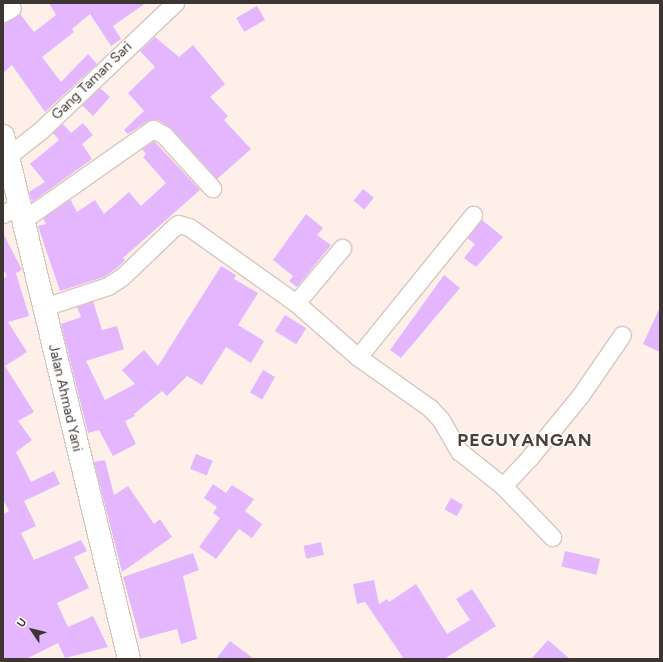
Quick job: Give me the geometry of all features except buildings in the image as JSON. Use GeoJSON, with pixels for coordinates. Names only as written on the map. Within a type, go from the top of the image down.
{"type":"FeatureCollection","features":[{"type":"Feature","properties":{"kind":"main road","name":"Jalan Ahmad Yani"},"geometry":{"type":"LineString","coordinates":[[3,136],[15,212],[44,307],[128,659]]}},
{"type":"Feature","properties":{"kind":"street","name":"Gang Taman Sari"},"geometry":{"type":"LineString","coordinates":[[6,158],[41,130],[174,3]]}},
{"type":"Feature","properties":{"kind":"street"},"geometry":{"type":"LineString","coordinates":[[15,212],[153,129],[164,135],[212,188]]}},
{"type":"Feature","properties":{"kind":"street"},"geometry":{"type":"LineString","coordinates":[[358,357],[473,215]]}},
{"type":"Feature","properties":{"kind":"street"},"geometry":{"type":"LineString","coordinates":[[44,307],[108,286],[122,277],[178,224],[189,227],[296,303],[358,357],[430,408],[440,420],[459,451],[503,486],[552,537]]}},
{"type":"Feature","properties":{"kind":"street"},"geometry":{"type":"LineString","coordinates":[[296,303],[342,248]]}},
{"type":"Feature","properties":{"kind":"street"},"geometry":{"type":"LineString","coordinates":[[503,486],[530,458],[575,402],[622,335]]}},
{"type":"Feature","properties":{"kind":"district","name":"PEGUYANGAN"},"geometry":{"type":"Point","coordinates":[525,440]}}]}
